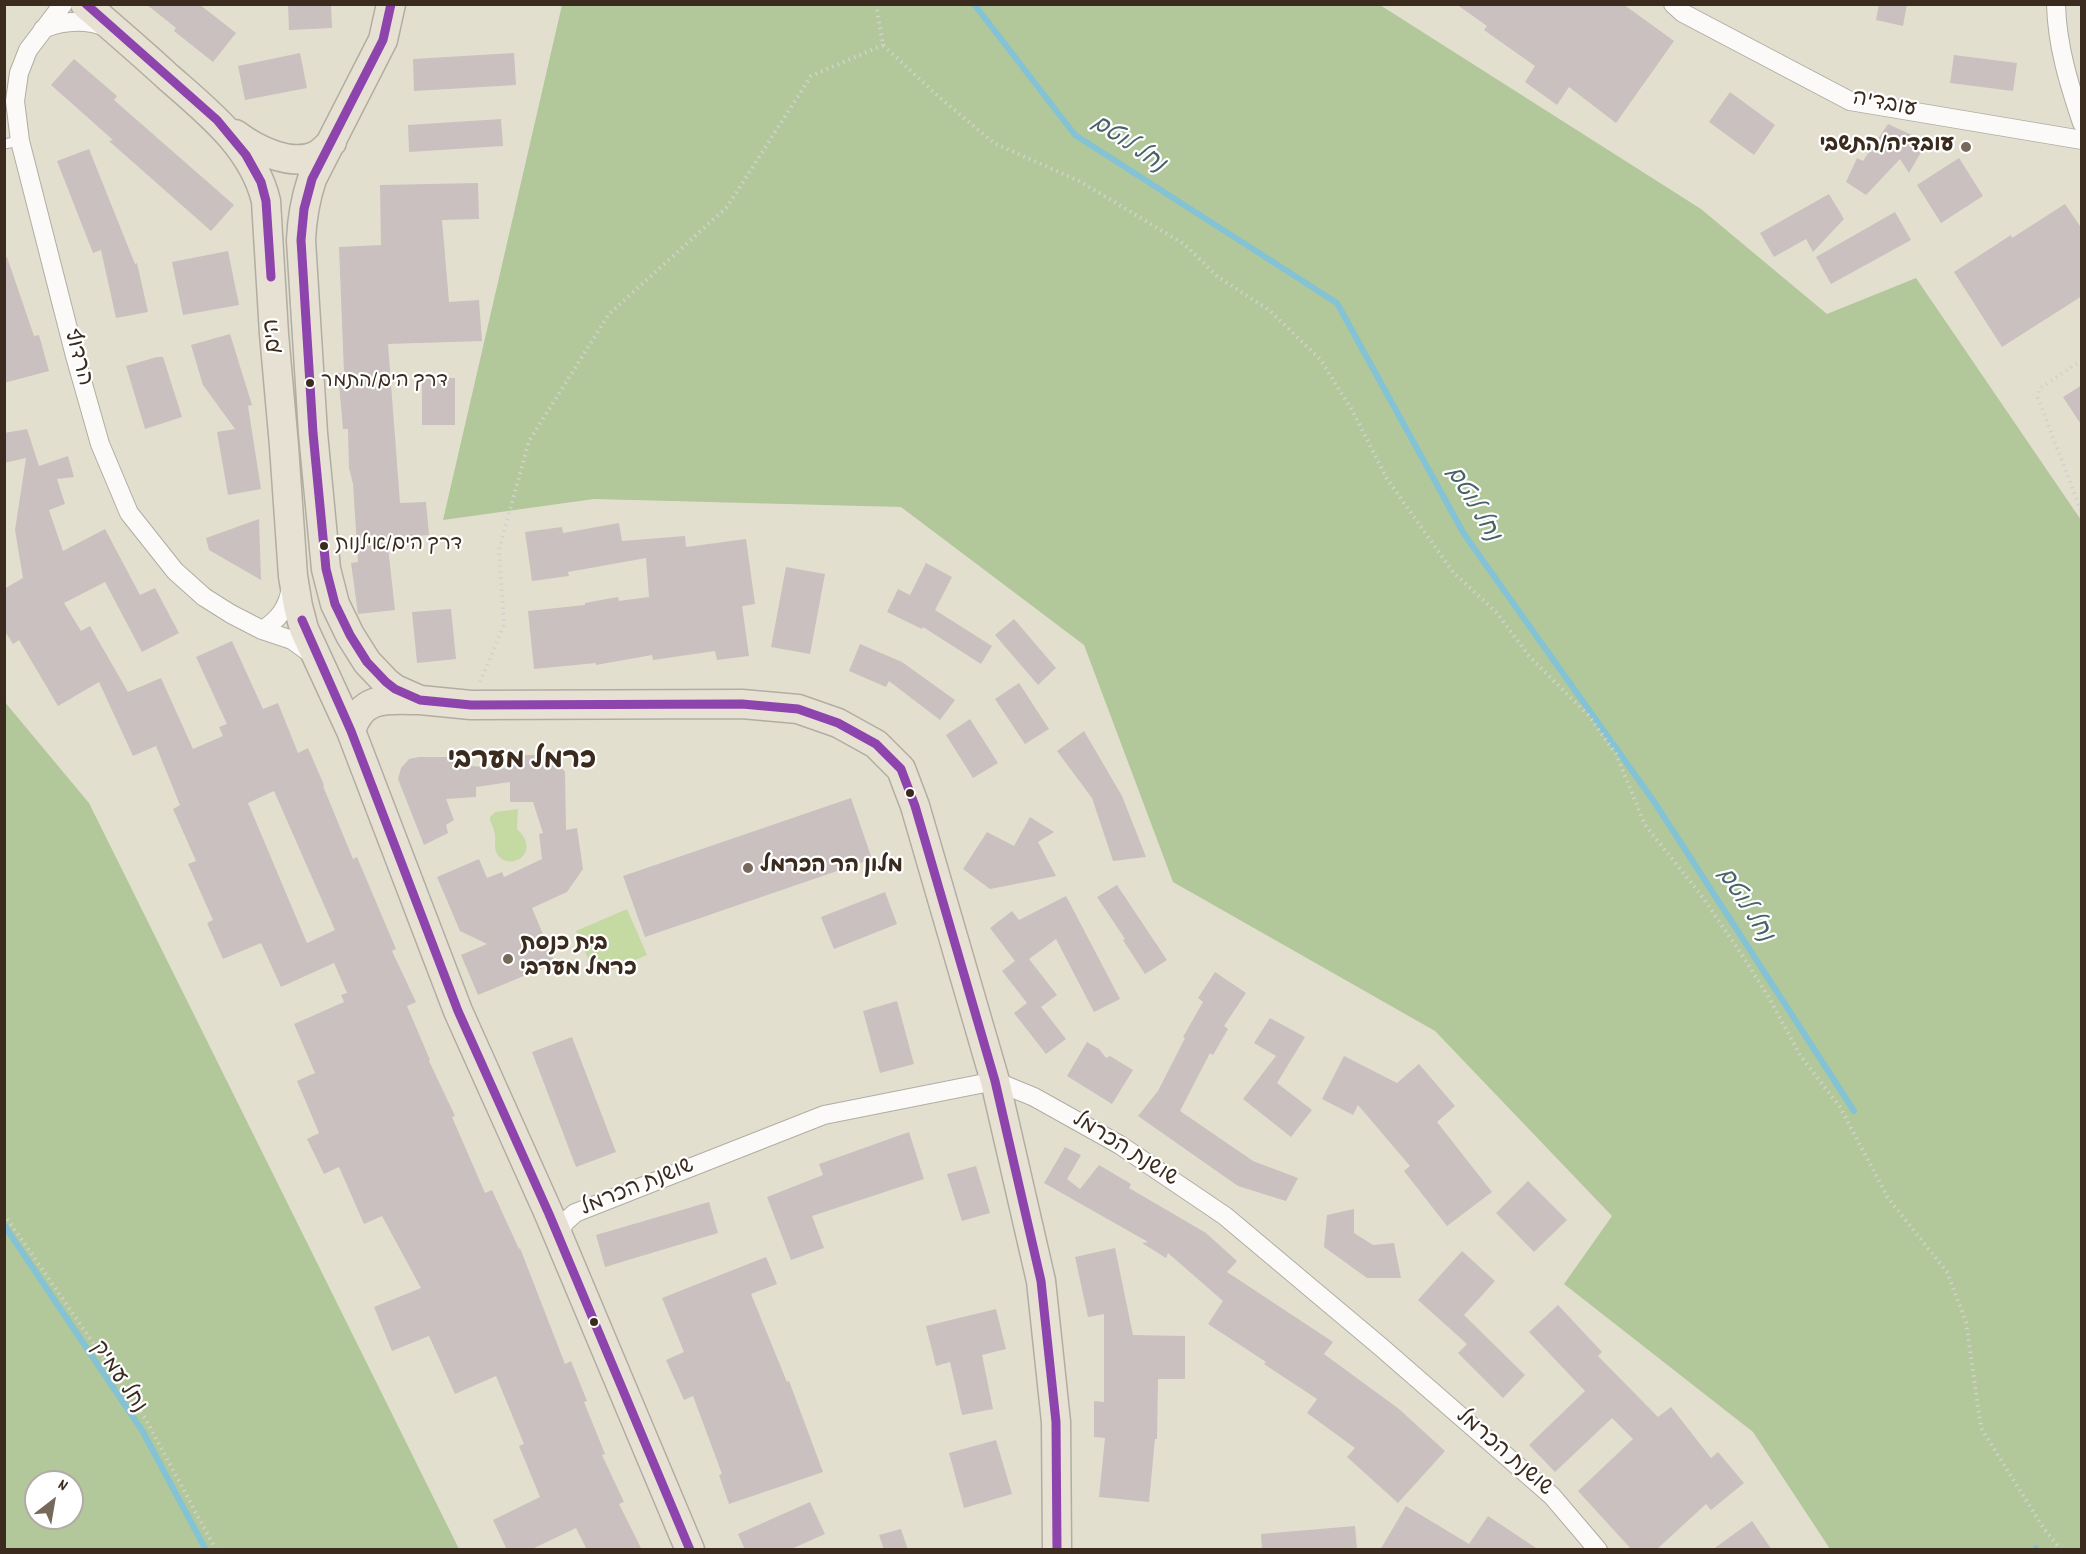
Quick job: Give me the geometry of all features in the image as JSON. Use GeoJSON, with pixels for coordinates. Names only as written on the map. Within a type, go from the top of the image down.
{"type":"FeatureCollection","features":[{"type":"Feature","properties":{"kind":"main road","name":"הים"},"geometry":{"type":"LineString","coordinates":[[85,4],[217,120],[255,169],[261,182],[266,201],[293,576],[304,629],[351,731],[458,1011],[559,1239],[690,1550]]}},
{"type":"Feature","properties":{"kind":"main road","name":"הים"},"geometry":{"type":"LineString","coordinates":[[391,4],[383,40],[312,179],[304,204],[301,240],[313,433],[326,569],[335,604],[350,635],[367,662],[395,689],[420,700],[471,705],[742,704],[798,710],[838,723],[876,744],[901,770],[915,806],[995,1081],[1041,1281],[1056,1422],[1057,1550]]}},
{"type":"Feature","properties":{"kind":"main road"},"geometry":{"type":"LineString","coordinates":[[217,120],[243,140],[282,157],[308,158],[318,155],[332,142]]}},
{"type":"Feature","properties":{"kind":"main road"},"geometry":{"type":"LineString","coordinates":[[351,731],[358,714],[373,702],[388,699],[420,700]]}},
{"type":"Feature","properties":{"kind":"street","name":"הרדוף"},"geometry":{"type":"LineString","coordinates":[[63,4],[28,50],[19,73],[12,142],[100,444],[129,513],[175,571],[204,597],[231,614],[262,630],[302,645],[320,662]]}},
{"type":"Feature","properties":{"kind":"street","name":"עובדיה"},"geometry":{"type":"LineString","coordinates":[[1673,4],[1683,13],[1850,101],[2082,140]]}},
{"type":"Feature","properties":{"kind":"street"},"geometry":{"type":"LineString","coordinates":[[2056,4],[2057,31],[2065,70],[2082,123]]}},
{"type":"Feature","properties":{"kind":"street"},"geometry":{"type":"LineString","coordinates":[[43,29],[58,23],[84,22],[105,27],[121,35]]}},
{"type":"Feature","properties":{"kind":"street"},"geometry":{"type":"LineString","coordinates":[[262,630],[273,624],[284,611],[291,593],[293,576]]}},
{"type":"Feature","properties":{"kind":"street","name":"שושנת הכרמל"},"geometry":{"type":"LineString","coordinates":[[559,1239],[564,1223],[575,1213],[824,1115],[995,1081],[1034,1097],[1120,1145],[1225,1216],[1381,1347],[1552,1496],[1598,1550]]}},
{"type":"Feature","properties":{"kind":"path"},"geometry":{"type":"LineString","coordinates":[[876,4],[883,45],[939,97],[994,143],[1081,182],[1184,244],[1218,277],[1269,310],[1320,359],[1352,410],[1387,479],[1453,572],[1497,613],[1529,656],[1588,715],[1616,753],[1645,825],[1701,895],[1747,963],[1768,996],[1800,1056],[1840,1107],[1888,1198],[1947,1272],[1966,1322],[1981,1428],[2044,1529],[2061,1550]]}},
{"type":"Feature","properties":{"kind":"path"},"geometry":{"type":"LineString","coordinates":[[471,705],[504,625],[499,550],[528,441],[609,314],[727,207],[811,76],[883,45]]}},
{"type":"Feature","properties":{"kind":"path"},"geometry":{"type":"LineString","coordinates":[[2082,360],[2039,389],[2038,398],[2082,513]]}},
{"type":"Feature","properties":{"kind":"path","name":"נחל עמיק"},"geometry":{"type":"LineString","coordinates":[[4,1214],[145,1419],[216,1550]]}},
{"type":"Feature","properties":{"kind":"green space"},"geometry":{"type":"Polygon","coordinates":[[[562,5],[1380,5],[1701,209],[1827,314],[1916,278],[2081,520],[2081,1549],[1830,1549],[1753,1432],[1564,1284],[1612,1216],[1435,1031],[1173,882],[1084,645],[901,507],[594,499],[443,520],[562,5]]]}},
{"type":"Feature","properties":{"kind":"green space"},"geometry":{"type":"Polygon","coordinates":[[[4,701],[89,803],[459,1549],[5,1549],[4,701]]]}},
{"type":"Feature","properties":{"kind":"green space"},"geometry":{"type":"Polygon","coordinates":[[[518,809],[517,829],[527,846],[521,858],[509,861],[497,854],[490,817],[495,812],[518,809]]]}},
{"type":"Feature","properties":{"kind":"green space"},"geometry":{"type":"Polygon","coordinates":[[[627,909],[647,955],[596,977],[576,931],[627,909]]]}},
{"type":"Feature","properties":{"kind":"building"},"geometry":{"type":"Polygon","coordinates":[[[146,4],[199,4],[236,33],[213,62],[174,31],[176,28],[146,4]]]}},
{"type":"Feature","properties":{"kind":"building"},"geometry":{"type":"Polygon","coordinates":[[[288,4],[331,4],[332,28],[289,30],[288,4]]]}},
{"type":"Feature","properties":{"kind":"building"},"geometry":{"type":"Polygon","coordinates":[[[1456,4],[1623,4],[1674,41],[1616,123],[1569,87],[1557,105],[1525,82],[1535,66],[1484,30],[1487,26],[1456,4]]]}},
{"type":"Feature","properties":{"kind":"building"},"geometry":{"type":"Polygon","coordinates":[[[1879,4],[1907,4],[1903,26],[1876,20],[1879,4]]]}},
{"type":"Feature","properties":{"kind":"building"},"geometry":{"type":"Polygon","coordinates":[[[300,53],[307,88],[245,100],[238,66],[300,53]]]}},
{"type":"Feature","properties":{"kind":"building"},"geometry":{"type":"Polygon","coordinates":[[[514,53],[516,85],[414,91],[413,59],[514,53]]]}},
{"type":"Feature","properties":{"kind":"building"},"geometry":{"type":"Polygon","coordinates":[[[1954,55],[2017,63],[2013,91],[1950,83],[1954,55]]]}},
{"type":"Feature","properties":{"kind":"building"},"geometry":{"type":"Polygon","coordinates":[[[74,59],[117,96],[114,100],[234,205],[211,231],[109,141],[113,140],[51,85],[74,59]]]}},
{"type":"Feature","properties":{"kind":"building"},"geometry":{"type":"Polygon","coordinates":[[[1730,92],[1775,125],[1754,155],[1709,122],[1730,92]]]}},
{"type":"Feature","properties":{"kind":"building"},"geometry":{"type":"Polygon","coordinates":[[[501,119],[503,146],[409,152],[408,125],[501,119]]]}},
{"type":"Feature","properties":{"kind":"building"},"geometry":{"type":"Polygon","coordinates":[[[1888,124],[1927,142],[1909,173],[1900,159],[1866,195],[1846,182],[1857,158],[1863,161],[1888,124]]]}},
{"type":"Feature","properties":{"kind":"building"},"geometry":{"type":"Polygon","coordinates":[[[89,149],[135,264],[137,263],[148,312],[116,318],[101,250],[93,253],[57,161],[89,149]]]}},
{"type":"Feature","properties":{"kind":"building"},"geometry":{"type":"Polygon","coordinates":[[[1959,158],[1983,196],[1941,223],[1917,185],[1959,158]]]}},
{"type":"Feature","properties":{"kind":"building"},"geometry":{"type":"Polygon","coordinates":[[[478,183],[479,219],[442,220],[449,302],[479,300],[482,341],[388,344],[400,503],[426,502],[429,535],[387,538],[395,610],[358,614],[351,563],[358,562],[353,484],[349,468],[348,429],[343,429],[338,373],[344,373],[339,247],[381,245],[380,185],[478,183]]]}},
{"type":"Feature","properties":{"kind":"building"},"geometry":{"type":"Polygon","coordinates":[[[1829,194],[1844,219],[1813,252],[1806,239],[1774,257],[1760,233],[1829,194]]]}},
{"type":"Feature","properties":{"kind":"building"},"geometry":{"type":"Polygon","coordinates":[[[2065,204],[2082,229],[2082,296],[2002,347],[1954,272],[2065,204]]]}},
{"type":"Feature","properties":{"kind":"building"},"geometry":{"type":"Polygon","coordinates":[[[1895,212],[1911,240],[1831,284],[1816,257],[1895,212]]]}},
{"type":"Feature","properties":{"kind":"building"},"geometry":{"type":"Polygon","coordinates":[[[228,251],[239,305],[183,315],[172,262],[228,251]]]}},
{"type":"Feature","properties":{"kind":"building"},"geometry":{"type":"Polygon","coordinates":[[[4,257],[7,257],[34,336],[39,335],[49,371],[4,383],[4,257]]]}},
{"type":"Feature","properties":{"kind":"building"},"geometry":{"type":"Polygon","coordinates":[[[230,334],[252,405],[248,406],[261,489],[228,495],[217,432],[235,429],[203,385],[191,345],[230,334]]]}},
{"type":"Feature","properties":{"kind":"building"},"geometry":{"type":"Polygon","coordinates":[[[163,357],[182,417],[145,429],[126,366],[163,357]]]}},
{"type":"Feature","properties":{"kind":"building"},"geometry":{"type":"Polygon","coordinates":[[[422,378],[455,378],[455,425],[422,425],[422,378]]]}},
{"type":"Feature","properties":{"kind":"building"},"geometry":{"type":"Polygon","coordinates":[[[2082,385],[2082,426],[2063,397],[2082,385]]]}},
{"type":"Feature","properties":{"kind":"building"},"geometry":{"type":"Polygon","coordinates":[[[27,429],[39,466],[68,456],[74,477],[57,479],[65,504],[49,510],[63,551],[105,529],[140,595],[155,588],[179,633],[142,652],[105,582],[64,603],[81,631],[90,626],[128,692],[161,678],[193,749],[223,736],[219,727],[227,724],[196,657],[232,641],[263,709],[278,703],[298,753],[308,748],[353,859],[357,857],[396,949],[392,951],[416,1002],[407,1006],[429,1061],[455,1116],[452,1117],[485,1193],[492,1190],[520,1248],[565,1364],[571,1361],[587,1401],[584,1402],[605,1454],[602,1455],[624,1502],[619,1504],[642,1550],[587,1550],[576,1528],[530,1550],[507,1550],[493,1520],[540,1497],[519,1446],[524,1444],[496,1376],[455,1394],[429,1336],[392,1351],[374,1307],[421,1288],[382,1216],[364,1224],[339,1167],[324,1174],[307,1139],[319,1133],[297,1081],[315,1073],[294,1024],[344,1002],[341,995],[347,993],[334,963],[281,987],[261,943],[223,959],[207,923],[213,920],[188,864],[196,861],[173,809],[180,805],[156,746],[133,756],[99,682],[58,706],[19,640],[13,644],[4,630],[4,589],[23,578],[15,530],[26,458],[4,463],[4,433],[27,429]],[[274,791],[248,803],[307,943],[335,930],[274,791]]]}},
{"type":"Feature","properties":{"kind":"building"},"geometry":{"type":"Polygon","coordinates":[[[259,519],[261,580],[209,550],[206,538],[259,519]]]}},
{"type":"Feature","properties":{"kind":"building"},"geometry":{"type":"Polygon","coordinates":[[[619,523],[622,541],[685,536],[686,547],[746,539],[755,604],[742,606],[749,656],[717,660],[715,651],[653,660],[652,655],[596,665],[596,663],[534,669],[528,611],[585,605],[585,603],[618,597],[619,601],[649,597],[646,558],[568,572],[569,576],[532,581],[525,532],[562,527],[563,533],[619,523]]]}},
{"type":"Feature","properties":{"kind":"building"},"geometry":{"type":"Polygon","coordinates":[[[926,563],[952,577],[935,610],[992,646],[981,664],[923,627],[922,629],[887,612],[898,589],[910,595],[926,563]]]}},
{"type":"Feature","properties":{"kind":"building"},"geometry":{"type":"Polygon","coordinates":[[[786,567],[825,574],[810,654],[771,647],[786,567]]]}},
{"type":"Feature","properties":{"kind":"building"},"geometry":{"type":"Polygon","coordinates":[[[451,609],[456,659],[417,663],[412,612],[451,609]]]}},
{"type":"Feature","properties":{"kind":"building"},"geometry":{"type":"Polygon","coordinates":[[[1014,619],[1056,668],[1038,685],[995,635],[1014,619]]]}},
{"type":"Feature","properties":{"kind":"building"},"geometry":{"type":"Polygon","coordinates":[[[860,644],[902,662],[955,700],[940,720],[889,681],[886,687],[849,671],[860,644]]]}},
{"type":"Feature","properties":{"kind":"building"},"geometry":{"type":"Polygon","coordinates":[[[1019,683],[1049,729],[1025,744],[995,699],[1019,683]]]}},
{"type":"Feature","properties":{"kind":"building"},"geometry":{"type":"Polygon","coordinates":[[[970,719],[998,763],[973,778],[946,735],[970,719]]]}},
{"type":"Feature","properties":{"kind":"building"},"geometry":{"type":"Polygon","coordinates":[[[1084,731],[1122,796],[1146,857],[1113,861],[1092,798],[1057,751],[1084,731]]]}},
{"type":"Feature","properties":{"kind":"building"},"geometry":{"type":"Polygon","coordinates":[[[510,755],[545,755],[553,758],[565,772],[566,830],[577,828],[583,869],[567,892],[532,908],[555,963],[478,995],[461,955],[487,944],[460,931],[437,877],[479,859],[487,878],[502,872],[504,877],[542,859],[539,834],[543,833],[533,802],[510,802],[510,782],[476,787],[476,797],[446,799],[454,820],[446,825],[448,833],[424,845],[398,779],[401,768],[409,759],[458,757],[458,765],[510,769],[510,755]]]}},
{"type":"Feature","properties":{"kind":"building","name":"מלון הר הכרמל"},"geometry":{"type":"Polygon","coordinates":[[[851,798],[872,859],[645,937],[623,876],[851,798]]]}},
{"type":"Feature","properties":{"kind":"building"},"geometry":{"type":"Polygon","coordinates":[[[1030,817],[1054,832],[1038,842],[1056,876],[990,889],[963,869],[987,832],[1014,846],[1030,817]]]}},
{"type":"Feature","properties":{"kind":"building"},"geometry":{"type":"Polygon","coordinates":[[[1117,885],[1167,960],[1145,974],[1097,897],[1117,885]]]}},
{"type":"Feature","properties":{"kind":"building"},"geometry":{"type":"Polygon","coordinates":[[[885,892],[897,924],[834,949],[821,917],[885,892]]]}},
{"type":"Feature","properties":{"kind":"building"},"geometry":{"type":"Polygon","coordinates":[[[1066,896],[1120,999],[1094,1012],[1056,939],[1029,959],[1057,995],[1041,1007],[1066,1039],[1046,1054],[1014,1013],[1027,1003],[1002,971],[1015,961],[990,928],[1012,911],[1019,920],[1066,896]]]}},
{"type":"Feature","properties":{"kind":"building"},"geometry":{"type":"Polygon","coordinates":[[[1215,972],[1246,993],[1224,1026],[1228,1029],[1213,1055],[1210,1053],[1180,1111],[1253,1161],[1298,1178],[1286,1201],[1238,1186],[1138,1116],[1158,1091],[1185,1038],[1183,1037],[1203,1002],[1198,998],[1215,972]]]}},
{"type":"Feature","properties":{"kind":"building"},"geometry":{"type":"Polygon","coordinates":[[[897,1001],[914,1064],[880,1073],[863,1011],[897,1001]]]}},
{"type":"Feature","properties":{"kind":"building"},"geometry":{"type":"Polygon","coordinates":[[[1270,1018],[1305,1037],[1277,1083],[1312,1110],[1291,1137],[1243,1099],[1276,1056],[1254,1043],[1270,1018]]]}},
{"type":"Feature","properties":{"kind":"building"},"geometry":{"type":"Polygon","coordinates":[[[572,1037],[616,1152],[576,1167],[532,1052],[572,1037]]]}},
{"type":"Feature","properties":{"kind":"building"},"geometry":{"type":"Polygon","coordinates":[[[1087,1042],[1099,1049],[1106,1058],[1110,1056],[1133,1070],[1112,1104],[1067,1076],[1087,1042]]]}},
{"type":"Feature","properties":{"kind":"building"},"geometry":{"type":"Polygon","coordinates":[[[1344,1056],[1397,1083],[1419,1064],[1455,1106],[1437,1122],[1492,1192],[1447,1226],[1404,1171],[1410,1166],[1358,1105],[1353,1115],[1322,1099],[1344,1056]]]}},
{"type":"Feature","properties":{"kind":"building"},"geometry":{"type":"Polygon","coordinates":[[[909,1132],[924,1179],[812,1216],[824,1248],[791,1260],[767,1197],[823,1175],[819,1164],[909,1132]]]}},
{"type":"Feature","properties":{"kind":"building"},"geometry":{"type":"Polygon","coordinates":[[[1065,1147],[1081,1155],[1067,1179],[1080,1189],[1099,1165],[1131,1184],[1129,1188],[1206,1233],[1237,1261],[1227,1272],[1333,1342],[1324,1354],[1399,1409],[1445,1451],[1398,1503],[1347,1457],[1355,1448],[1307,1413],[1317,1399],[1208,1324],[1223,1301],[1168,1253],[1166,1258],[1142,1243],[1148,1242],[1044,1183],[1065,1147]]]}},
{"type":"Feature","properties":{"kind":"building"},"geometry":{"type":"Polygon","coordinates":[[[976,1166],[990,1213],[962,1221],[947,1174],[976,1166]]]}},
{"type":"Feature","properties":{"kind":"building"},"geometry":{"type":"Polygon","coordinates":[[[1528,1181],[1567,1220],[1534,1252],[1496,1213],[1528,1181]]]}},
{"type":"Feature","properties":{"kind":"building"},"geometry":{"type":"Polygon","coordinates":[[[709,1202],[718,1233],[605,1267],[596,1235],[709,1202]]]}},
{"type":"Feature","properties":{"kind":"building"},"geometry":{"type":"Polygon","coordinates":[[[1354,1209],[1354,1233],[1373,1245],[1394,1243],[1401,1278],[1367,1278],[1324,1247],[1327,1215],[1354,1209]]]}},
{"type":"Feature","properties":{"kind":"building"},"geometry":{"type":"Polygon","coordinates":[[[1115,1248],[1133,1335],[1185,1336],[1185,1379],[1158,1379],[1157,1439],[1155,1439],[1149,1502],[1099,1497],[1105,1438],[1094,1437],[1094,1401],[1104,1402],[1104,1314],[1088,1317],[1075,1257],[1115,1248]]]}},
{"type":"Feature","properties":{"kind":"building"},"geometry":{"type":"Polygon","coordinates":[[[1462,1251],[1495,1281],[1464,1315],[1525,1375],[1503,1398],[1458,1353],[1467,1344],[1418,1300],[1462,1251]]]}},
{"type":"Feature","properties":{"kind":"building"},"geometry":{"type":"Polygon","coordinates":[[[766,1257],[777,1284],[751,1294],[787,1382],[789,1381],[823,1472],[729,1504],[719,1475],[722,1474],[693,1396],[684,1400],[666,1360],[684,1352],[662,1298],[766,1257]]]}},
{"type":"Feature","properties":{"kind":"building"},"geometry":{"type":"Polygon","coordinates":[[[1558,1305],[1602,1352],[1598,1356],[1658,1417],[1671,1407],[1711,1458],[1718,1452],[1744,1483],[1711,1510],[1706,1504],[1656,1550],[1632,1550],[1578,1491],[1633,1439],[1612,1418],[1555,1472],[1529,1445],[1585,1391],[1529,1332],[1558,1305]]]}},
{"type":"Feature","properties":{"kind":"building"},"geometry":{"type":"Polygon","coordinates":[[[996,1309],[1006,1349],[982,1355],[993,1409],[962,1415],[950,1362],[936,1366],[926,1326],[996,1309]]]}},
{"type":"Feature","properties":{"kind":"building"},"geometry":{"type":"Polygon","coordinates":[[[996,1440],[1012,1494],[964,1508],[949,1453],[996,1440]]]}},
{"type":"Feature","properties":{"kind":"building"},"geometry":{"type":"Polygon","coordinates":[[[810,1502],[825,1534],[789,1550],[745,1550],[738,1534],[810,1502]]]}},
{"type":"Feature","properties":{"kind":"building"},"geometry":{"type":"Polygon","coordinates":[[[1406,1506],[1469,1544],[1488,1516],[1539,1550],[1380,1550],[1406,1506]]]}},
{"type":"Feature","properties":{"kind":"building"},"geometry":{"type":"Polygon","coordinates":[[[1752,1521],[1772,1550],[1712,1550],[1752,1521]]]}},
{"type":"Feature","properties":{"kind":"building"},"geometry":{"type":"Polygon","coordinates":[[[1355,1526],[1357,1550],[1262,1550],[1261,1534],[1355,1526]]]}},
{"type":"Feature","properties":{"kind":"building"},"geometry":{"type":"Polygon","coordinates":[[[901,1529],[908,1550],[884,1550],[879,1535],[901,1529]]]}},
{"type":"Feature","properties":{"kind":"waterway","name":"נחל לוטם"},"geometry":{"type":"LineString","coordinates":[[974,4],[1075,135],[1337,303],[1464,534],[1655,803],[1854,1111]]}},
{"type":"Feature","properties":{"kind":"waterway"},"geometry":{"type":"LineString","coordinates":[[4,1225],[143,1432],[206,1550]]}},
{"type":"Feature","properties":{"kind":"transit line"},"geometry":{"type":"LineString","coordinates":[[86,4],[217,120],[246,155],[261,182],[266,201],[271,277]]}},
{"type":"Feature","properties":{"kind":"transit line"},"geometry":{"type":"LineString","coordinates":[[391,4],[383,40],[312,179],[304,209],[301,240],[313,433],[326,569],[335,604],[350,635],[367,662],[395,689],[420,700],[471,705],[742,704],[798,709],[838,723],[876,744],[901,769],[915,806],[995,1081],[1041,1281],[1056,1422],[1057,1550]]}},
{"type":"Feature","properties":{"kind":"transit line"},"geometry":{"type":"LineString","coordinates":[[302,620],[351,731],[458,1011],[549,1214],[690,1550]]}},
{"type":"Feature","properties":{"kind":"place","name":"עובדיה/התשבי"},"geometry":{"type":"Point","coordinates":[1966,147]}},
{"type":"Feature","properties":{"kind":"place","name":"דרך הים/התמר"},"geometry":{"type":"Point","coordinates":[310,383]}},
{"type":"Feature","properties":{"kind":"place","name":"דרך הים/אילנות"},"geometry":{"type":"Point","coordinates":[324,546]}},
{"type":"Feature","properties":{"kind":"place","name":"מלון הר הכרמל"},"geometry":{"type":"Point","coordinates":[748,868]}},
{"type":"Feature","properties":{"kind":"place","name":"בית כנסת כרמל מערבי"},"geometry":{"type":"Point","coordinates":[508,959]}},
{"type":"Feature","properties":{"kind":"district","name":"כרמל מערבי"},"geometry":{"type":"Point","coordinates":[522,763]}}]}
